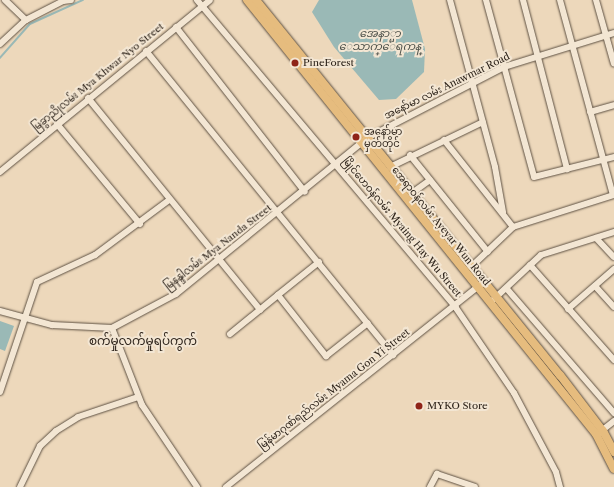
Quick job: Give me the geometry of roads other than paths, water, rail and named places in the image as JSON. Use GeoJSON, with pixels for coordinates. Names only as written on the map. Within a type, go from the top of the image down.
{"type":"FeatureCollection","features":[{"type":"Feature","properties":{"kind":"main road","name":"အေရာဝန်လမ်း Ayeyar Wun Road"},"geometry":{"type":"LineString","coordinates":[[247,0],[364,140],[614,452]]}},
{"type":"Feature","properties":{"kind":"main road","name":"အေရာဝန်လမ်း Ayeyar Wun Road"},"geometry":{"type":"LineString","coordinates":[[256,0],[364,140],[412,193],[471,267],[481,285]]}},
{"type":"Feature","properties":{"kind":"main road","name":"အေရာဝန်လမ်း Ayeyar Wun Road"},"geometry":{"type":"LineString","coordinates":[[599,432],[614,469]]}},
{"type":"Feature","properties":{"kind":"street"},"geometry":{"type":"LineString","coordinates":[[5,0],[26,20]]}},
{"type":"Feature","properties":{"kind":"street"},"geometry":{"type":"LineString","coordinates":[[0,44],[26,20],[63,0],[71,0]]}},
{"type":"Feature","properties":{"kind":"street","name":"မြိုင်ဟေဝန်လမ်း Myaing Hay Wu Street"},"geometry":{"type":"LineString","coordinates":[[197,0],[337,164],[456,308],[514,393],[556,472],[560,487]]}},
{"type":"Feature","properties":{"kind":"street","name":"မြခွာညိုလမ်း Mya Khwar Nyo Street"},"geometry":{"type":"LineString","coordinates":[[0,172],[56,124],[210,0]]}},
{"type":"Feature","properties":{"kind":"street"},"geometry":{"type":"LineString","coordinates":[[450,0],[472,86],[483,122],[503,212]]}},
{"type":"Feature","properties":{"kind":"street"},"geometry":{"type":"LineString","coordinates":[[486,0],[535,178],[614,157]]}},
{"type":"Feature","properties":{"kind":"street"},"geometry":{"type":"LineString","coordinates":[[523,0],[567,169]]}},
{"type":"Feature","properties":{"kind":"street"},"geometry":{"type":"LineString","coordinates":[[471,267],[513,227],[614,195],[603,160],[560,0]]}},
{"type":"Feature","properties":{"kind":"street"},"geometry":{"type":"LineString","coordinates":[[596,0],[614,64]]}},
{"type":"Feature","properties":{"kind":"street"},"geometry":{"type":"LineString","coordinates":[[176,27],[305,192]]}},
{"type":"Feature","properties":{"kind":"street","name":"အနော်မာ လမ်း Anawmar Road"},"geometry":{"type":"LineString","coordinates":[[364,140],[472,86],[504,67],[538,55],[614,33]]}},
{"type":"Feature","properties":{"kind":"street"},"geometry":{"type":"LineString","coordinates":[[146,51],[319,262],[393,355]]}},
{"type":"Feature","properties":{"kind":"street"},"geometry":{"type":"LineString","coordinates":[[88,98],[169,200],[260,310]]}},
{"type":"Feature","properties":{"kind":"street"},"geometry":{"type":"LineString","coordinates":[[590,112],[614,105]]}},
{"type":"Feature","properties":{"kind":"street"},"geometry":{"type":"LineString","coordinates":[[390,167],[410,155],[483,122]]}},
{"type":"Feature","properties":{"kind":"street"},"geometry":{"type":"LineString","coordinates":[[56,124],[140,224]]}},
{"type":"Feature","properties":{"kind":"street","name":"မြနန္ဒါလမ်း Mya Nanda Street"},"geometry":{"type":"LineString","coordinates":[[0,311],[24,320],[85,329],[112,328],[176,294],[305,192],[364,140]]}},
{"type":"Feature","properties":{"kind":"street"},"geometry":{"type":"LineString","coordinates":[[444,140],[503,212],[513,227]]}},
{"type":"Feature","properties":{"kind":"street"},"geometry":{"type":"LineString","coordinates":[[410,155],[488,252]]}},
{"type":"Feature","properties":{"kind":"street"},"geometry":{"type":"LineString","coordinates":[[412,193],[430,180]]}},
{"type":"Feature","properties":{"kind":"street"},"geometry":{"type":"LineString","coordinates":[[0,392],[37,282],[95,255],[140,224],[169,200]]}},
{"type":"Feature","properties":{"kind":"street"},"geometry":{"type":"LineString","coordinates":[[493,300],[544,253],[614,232]]}},
{"type":"Feature","properties":{"kind":"street"},"geometry":{"type":"LineString","coordinates":[[596,238],[614,258]]}},
{"type":"Feature","properties":{"kind":"street"},"geometry":{"type":"LineString","coordinates":[[230,334],[319,262]]}},
{"type":"Feature","properties":{"kind":"street"},"geometry":{"type":"LineString","coordinates":[[530,265],[614,360]]}},
{"type":"Feature","properties":{"kind":"street"},"geometry":{"type":"LineString","coordinates":[[568,309],[614,269]]}},
{"type":"Feature","properties":{"kind":"street","name":"မြန်မာဂုဏ်ရည်လမ်း Myama Gon Yi Street"},"geometry":{"type":"LineString","coordinates":[[226,487],[393,355],[456,308],[481,285]]}},
{"type":"Feature","properties":{"kind":"street"},"geometry":{"type":"LineString","coordinates":[[595,286],[614,307]]}},
{"type":"Feature","properties":{"kind":"street"},"geometry":{"type":"LineString","coordinates":[[506,288],[614,413]]}},
{"type":"Feature","properties":{"kind":"street"},"geometry":{"type":"LineString","coordinates":[[278,295],[326,356],[368,323]]}},
{"type":"Feature","properties":{"kind":"street"},"geometry":{"type":"LineString","coordinates":[[112,328],[138,397],[197,487]]}},
{"type":"Feature","properties":{"kind":"street"},"geometry":{"type":"LineString","coordinates":[[20,487],[40,446],[56,431],[78,417],[138,397]]}},
{"type":"Feature","properties":{"kind":"street"},"geometry":{"type":"LineString","coordinates":[[599,432],[614,421]]}},
{"type":"Feature","properties":{"kind":"street"},"geometry":{"type":"LineString","coordinates":[[430,487],[436,475],[475,487]]}},
{"type":"Feature","properties":{"kind":"water","name":"အေနာ္မာ ေသာက္ေရကန္"},"geometry":{"type":"Polygon","coordinates":[[[319,0],[412,0],[425,49],[424,72],[396,99],[379,100],[334,47],[312,12],[319,0]]]}},
{"type":"Feature","properties":{"kind":"water"},"geometry":{"type":"Polygon","coordinates":[[[0,321],[14,326],[5,351],[0,349],[0,321]]]}},
{"type":"Feature","properties":{"kind":"waterway"},"geometry":{"type":"LineString","coordinates":[[0,58],[30,24],[83,0]]}},
{"type":"Feature","properties":{"kind":"place","name":"PineForest"},"geometry":{"type":"Point","coordinates":[295,63]}},
{"type":"Feature","properties":{"kind":"place","name":"အနော်မာ မှတ်တိုင်"},"geometry":{"type":"Point","coordinates":[356,137]}},
{"type":"Feature","properties":{"kind":"place","name":"MYKO Store"},"geometry":{"type":"Point","coordinates":[419,406]}},
{"type":"Feature","properties":{"kind":"district","name":"စက်မှုလက်မှုရပ်ကွက်"},"geometry":{"type":"Point","coordinates":[143,341]}}]}
